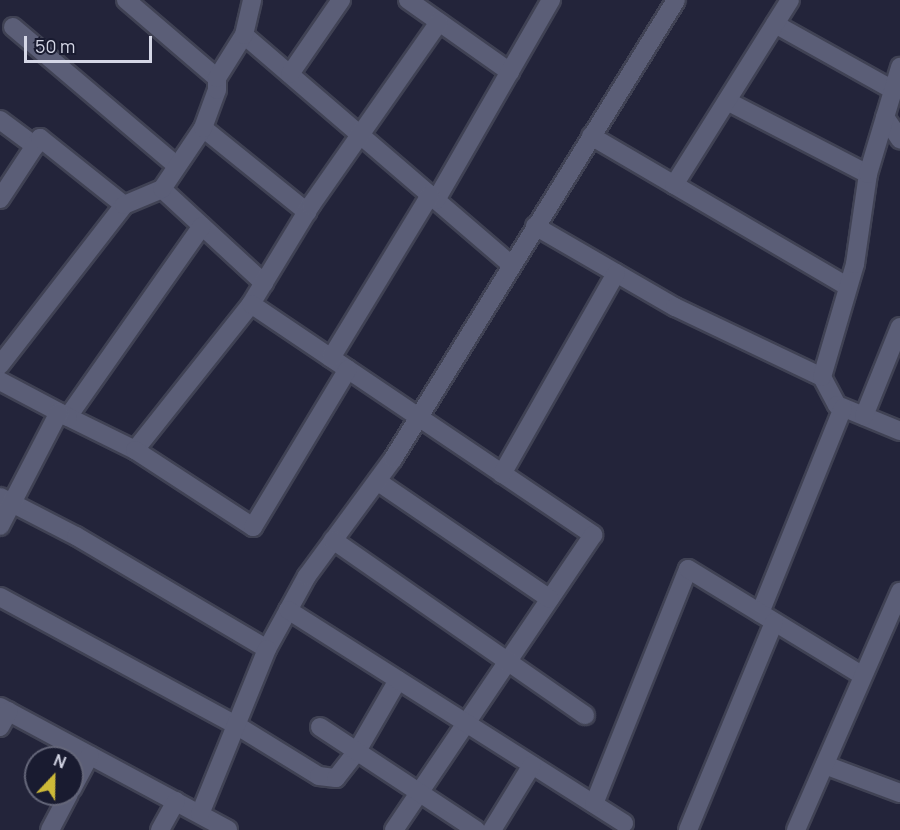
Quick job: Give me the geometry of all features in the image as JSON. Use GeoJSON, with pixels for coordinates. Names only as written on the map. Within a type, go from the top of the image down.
{"type":"FeatureCollection","features":[{"type":"Feature","properties":{"kind":"street"},"geometry":{"type":"LineString","coordinates":[[126,0],[217,78]]}},
{"type":"Feature","properties":{"kind":"street"},"geometry":{"type":"LineString","coordinates":[[0,365],[124,205],[162,189],[203,128],[217,90],[217,78],[244,35],[252,0]]}},
{"type":"Feature","properties":{"kind":"street"},"geometry":{"type":"LineString","coordinates":[[290,74],[341,0]]}},
{"type":"Feature","properties":{"kind":"street"},"geometry":{"type":"LineString","coordinates":[[408,0],[510,72]]}},
{"type":"Feature","properties":{"kind":"street"},"geometry":{"type":"LineString","coordinates":[[331,358],[433,198],[551,0]]}},
{"type":"Feature","properties":{"kind":"street"},"geometry":{"type":"LineString","coordinates":[[200,814],[267,649],[288,610],[418,417],[676,0]]}},
{"type":"Feature","properties":{"kind":"street"},"geometry":{"type":"LineString","coordinates":[[674,184],[790,0]]}},
{"type":"Feature","properties":{"kind":"street"},"geometry":{"type":"LineString","coordinates":[[135,450],[251,304],[307,212],[439,22]]}},
{"type":"Feature","properties":{"kind":"street"},"geometry":{"type":"LineString","coordinates":[[776,24],[893,90]]}},
{"type":"Feature","properties":{"kind":"street"},"geometry":{"type":"LineString","coordinates":[[13,27],[176,165]]}},
{"type":"Feature","properties":{"kind":"street"},"geometry":{"type":"LineString","coordinates":[[244,35],[511,266]]}},
{"type":"Feature","properties":{"kind":"street"},"geometry":{"type":"LineString","coordinates":[[822,377],[848,286],[868,174],[900,67]]}},
{"type":"Feature","properties":{"kind":"street"},"geometry":{"type":"LineString","coordinates":[[727,101],[868,174]]}},
{"type":"Feature","properties":{"kind":"street"},"geometry":{"type":"LineString","coordinates":[[885,117],[900,139]]}},
{"type":"Feature","properties":{"kind":"street"},"geometry":{"type":"LineString","coordinates":[[0,120],[35,146]]}},
{"type":"Feature","properties":{"kind":"street"},"geometry":{"type":"LineString","coordinates":[[203,128],[307,212]]}},
{"type":"Feature","properties":{"kind":"street"},"geometry":{"type":"LineString","coordinates":[[591,136],[848,286]]}},
{"type":"Feature","properties":{"kind":"street"},"geometry":{"type":"LineString","coordinates":[[0,199],[40,138],[124,205]]}},
{"type":"Feature","properties":{"kind":"street"},"geometry":{"type":"LineString","coordinates":[[162,189],[264,283]]}},
{"type":"Feature","properties":{"kind":"street"},"geometry":{"type":"LineString","coordinates":[[0,526],[6,500],[64,415],[202,225]]}},
{"type":"Feature","properties":{"kind":"street"},"geometry":{"type":"LineString","coordinates":[[535,226],[675,307],[822,377],[837,405],[900,431]]}},
{"type":"Feature","properties":{"kind":"street"},"geometry":{"type":"LineString","coordinates":[[502,474],[616,273]]}},
{"type":"Feature","properties":{"kind":"street"},"geometry":{"type":"LineString","coordinates":[[251,304],[593,535],[394,830]]}},
{"type":"Feature","properties":{"kind":"street"},"geometry":{"type":"LineString","coordinates":[[864,416],[900,328]]}},
{"type":"Feature","properties":{"kind":"street"},"geometry":{"type":"LineString","coordinates":[[0,381],[135,450],[253,527],[348,369]]}},
{"type":"Feature","properties":{"kind":"street"},"geometry":{"type":"LineString","coordinates":[[688,830],[843,408]]}},
{"type":"Feature","properties":{"kind":"street"},"geometry":{"type":"LineString","coordinates":[[377,481],[550,599]]}},
{"type":"Feature","properties":{"kind":"street"},"geometry":{"type":"LineString","coordinates":[[6,500],[76,536],[267,649]]}},
{"type":"Feature","properties":{"kind":"street"},"geometry":{"type":"LineString","coordinates":[[333,540],[585,715]]}},
{"type":"Feature","properties":{"kind":"street"},"geometry":{"type":"LineString","coordinates":[[594,804],[688,569],[863,676]]}},
{"type":"Feature","properties":{"kind":"street"},"geometry":{"type":"LineString","coordinates":[[796,830],[900,592]]}},
{"type":"Feature","properties":{"kind":"street"},"geometry":{"type":"LineString","coordinates":[[0,597],[236,725],[319,776],[336,778],[357,751],[398,680]]}},
{"type":"Feature","properties":{"kind":"street"},"geometry":{"type":"LineString","coordinates":[[288,610],[624,823]]}},
{"type":"Feature","properties":{"kind":"street"},"geometry":{"type":"LineString","coordinates":[[3,715],[90,755],[228,830]]}},
{"type":"Feature","properties":{"kind":"street"},"geometry":{"type":"LineString","coordinates":[[320,727],[476,830]]}},
{"type":"Feature","properties":{"kind":"street"},"geometry":{"type":"LineString","coordinates":[[84,766],[90,755]]}},
{"type":"Feature","properties":{"kind":"street"},"geometry":{"type":"LineString","coordinates":[[492,830],[532,765]]}},
{"type":"Feature","properties":{"kind":"street"},"geometry":{"type":"LineString","coordinates":[[825,765],[900,793]]}},
{"type":"Feature","properties":{"kind":"street"},"geometry":{"type":"LineString","coordinates":[[160,830],[176,801]]}},
{"type":"Feature","properties":{"kind":"street"},"geometry":{"type":"LineString","coordinates":[[50,830],[63,806]]}}]}
